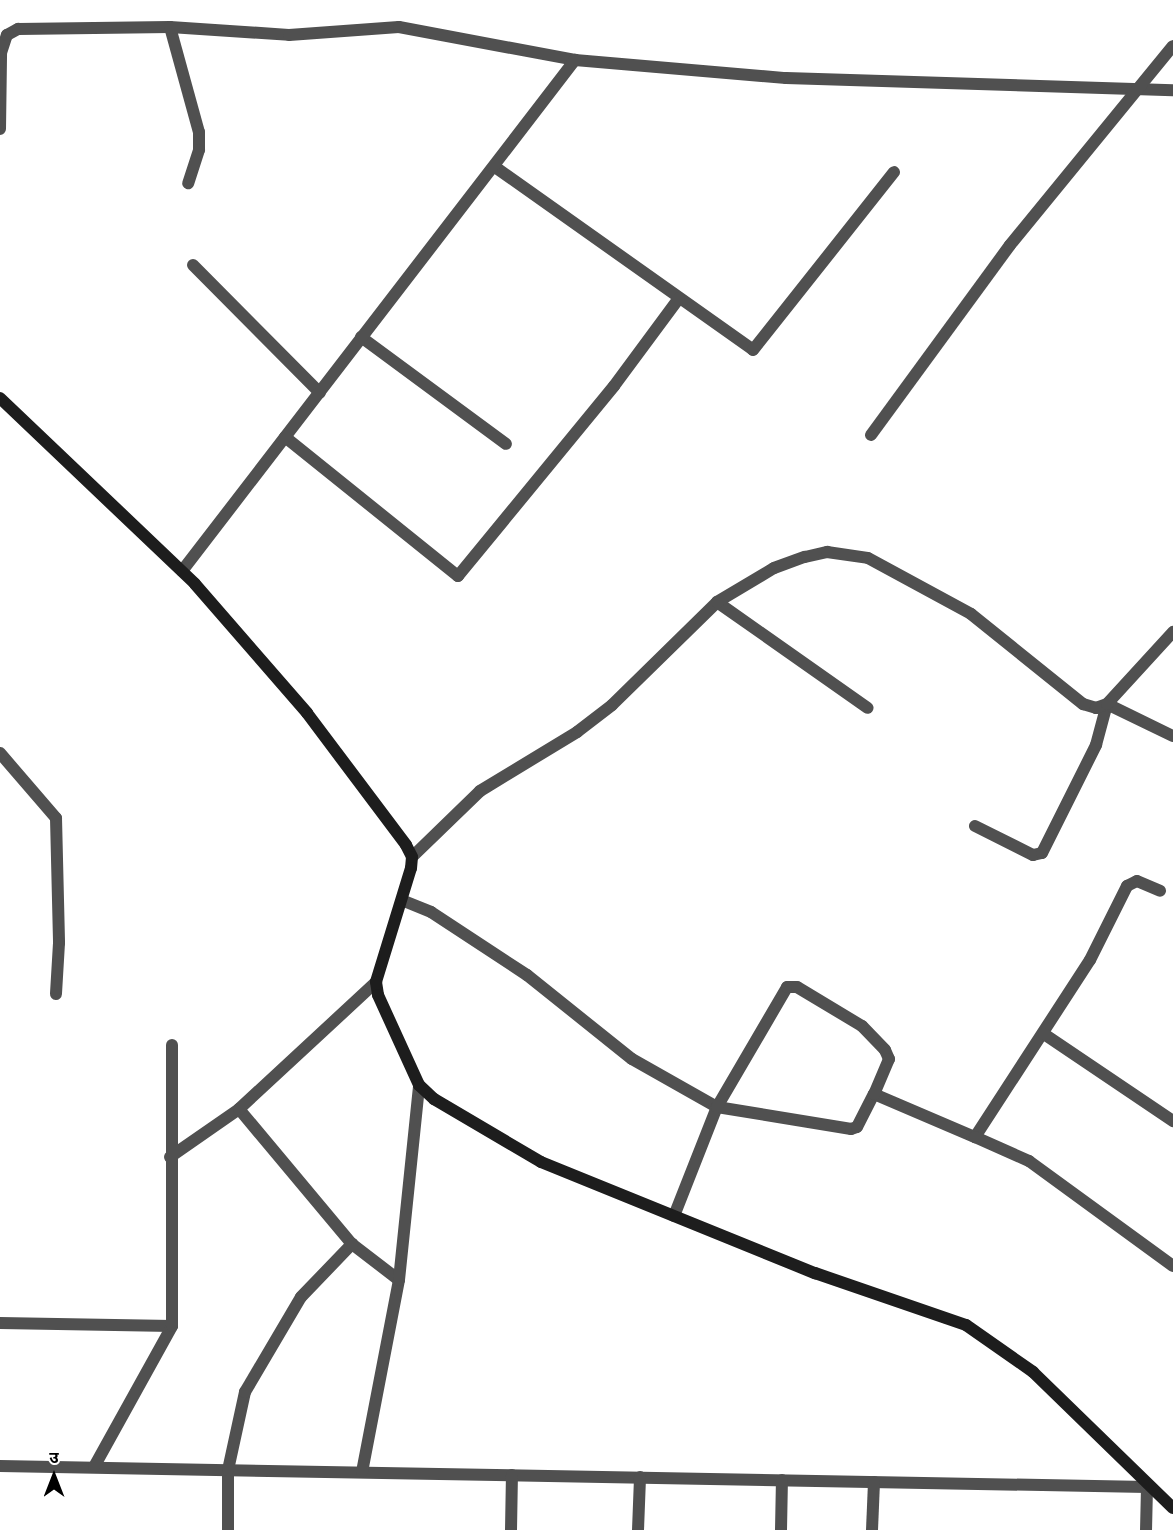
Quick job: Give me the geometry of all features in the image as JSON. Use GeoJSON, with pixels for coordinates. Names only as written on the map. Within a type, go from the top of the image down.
{"type":"FeatureCollection","features":[{"type":"Feature","properties":{"kind":"street"},"geometry":{"type":"LineString","coordinates":[[170,27],[199,132],[199,150],[188,183]]}},
{"type":"Feature","properties":{"kind":"street"},"geometry":{"type":"LineString","coordinates":[[0,129],[1,53],[7,35],[18,29],[170,27],[289,35],[399,27],[575,60],[786,78],[1173,90]]}},
{"type":"Feature","properties":{"kind":"street"},"geometry":{"type":"LineString","coordinates":[[871,435],[1010,245],[1173,46]]}},
{"type":"Feature","properties":{"kind":"street"},"geometry":{"type":"LineString","coordinates":[[182,571],[361,337],[495,167],[575,60]]}},
{"type":"Feature","properties":{"kind":"street"},"geometry":{"type":"LineString","coordinates":[[495,167],[679,298],[747,350],[759,347],[894,172]]}},
{"type":"Feature","properties":{"kind":"street"},"geometry":{"type":"LineString","coordinates":[[193,265],[320,393]]}},
{"type":"Feature","properties":{"kind":"street"},"geometry":{"type":"LineString","coordinates":[[285,437],[458,576],[614,386],[679,298]]}},
{"type":"Feature","properties":{"kind":"street"},"geometry":{"type":"LineString","coordinates":[[361,337],[506,444]]}},
{"type":"Feature","properties":{"kind":"street"},"geometry":{"type":"LineString","coordinates":[[0,398],[182,571],[307,713],[412,857]]}},
{"type":"Feature","properties":{"kind":"street"},"geometry":{"type":"LineString","coordinates":[[170,1157],[238,1109],[376,982],[404,901],[412,857],[480,791],[577,732],[612,705],[717,602],[774,568],[827,552],[868,558],[971,614],[1083,704],[1096,708],[1107,704],[1173,736]]}},
{"type":"Feature","properties":{"kind":"street"},"geometry":{"type":"LineString","coordinates":[[717,602],[868,708]]}},
{"type":"Feature","properties":{"kind":"street"},"geometry":{"type":"LineString","coordinates":[[975,826],[1034,855],[1042,853],[1096,745],[1107,704],[1173,632]]}},
{"type":"Feature","properties":{"kind":"street"},"geometry":{"type":"LineString","coordinates":[[0,753],[56,818],[59,932],[56,994]]}},
{"type":"Feature","properties":{"kind":"street"},"geometry":{"type":"LineString","coordinates":[[975,1137],[1090,960],[1127,886],[1137,881],[1160,891]]}},
{"type":"Feature","properties":{"kind":"street"},"geometry":{"type":"LineString","coordinates":[[404,901],[431,912],[527,975],[632,1059],[717,1107],[845,1130],[857,1127],[889,1059],[885,1050],[862,1026],[792,986],[784,990],[717,1107],[674,1215]]}},
{"type":"Feature","properties":{"kind":"street"},"geometry":{"type":"LineString","coordinates":[[376,982],[383,1006],[419,1085],[434,1099],[542,1162],[815,1273],[966,1324],[1033,1372],[1147,1487],[1173,1508]]}},
{"type":"Feature","properties":{"kind":"street"},"geometry":{"type":"LineString","coordinates":[[1044,1034],[1173,1121]]}},
{"type":"Feature","properties":{"kind":"street"},"geometry":{"type":"LineString","coordinates":[[94,1467],[172,1326],[170,1157],[172,1045]]}},
{"type":"Feature","properties":{"kind":"street"},"geometry":{"type":"LineString","coordinates":[[362,1472],[399,1280],[419,1085]]}},
{"type":"Feature","properties":{"kind":"street"},"geometry":{"type":"LineString","coordinates":[[874,1094],[1029,1161],[1173,1266]]}},
{"type":"Feature","properties":{"kind":"street"},"geometry":{"type":"LineString","coordinates":[[238,1109],[352,1244],[399,1280]]}},
{"type":"Feature","properties":{"kind":"street"},"geometry":{"type":"LineString","coordinates":[[228,1530],[228,1470],[245,1392],[301,1297],[352,1244]]}},
{"type":"Feature","properties":{"kind":"street"},"geometry":{"type":"LineString","coordinates":[[0,1323],[172,1326]]}},
{"type":"Feature","properties":{"kind":"street"},"geometry":{"type":"LineString","coordinates":[[0,1466],[1147,1487]]}},
{"type":"Feature","properties":{"kind":"street"},"geometry":{"type":"LineString","coordinates":[[511,1530],[512,1475]]}},
{"type":"Feature","properties":{"kind":"street"},"geometry":{"type":"LineString","coordinates":[[638,1530],[640,1477]]}},
{"type":"Feature","properties":{"kind":"street"},"geometry":{"type":"LineString","coordinates":[[781,1530],[782,1480]]}},
{"type":"Feature","properties":{"kind":"street"},"geometry":{"type":"LineString","coordinates":[[872,1530],[874,1482]]}},
{"type":"Feature","properties":{"kind":"street"},"geometry":{"type":"LineString","coordinates":[[1146,1530],[1147,1487]]}}]}
